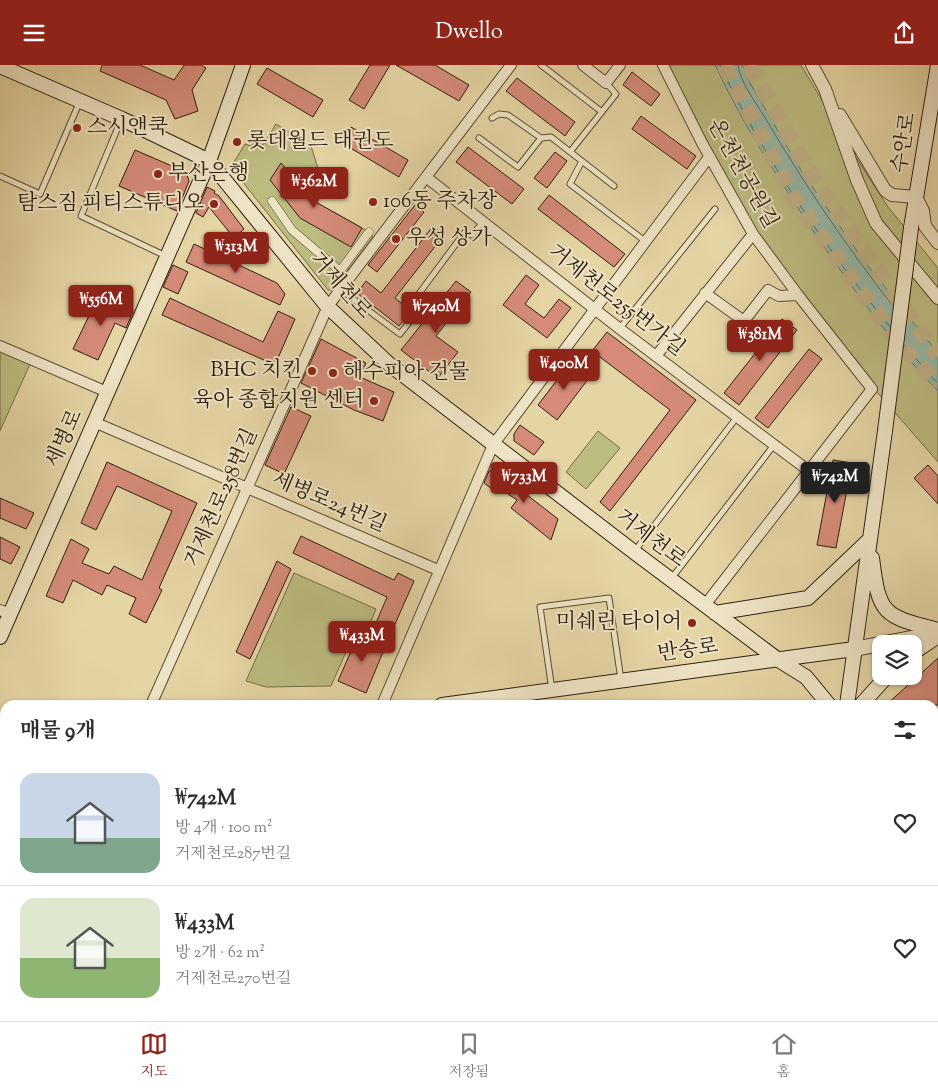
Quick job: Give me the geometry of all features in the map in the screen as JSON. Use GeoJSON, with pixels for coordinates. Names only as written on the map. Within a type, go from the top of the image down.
{"type":"FeatureCollection","features":[{"type":"Feature","properties":{"kind":"main road","name":"세병로"},"geometry":{"type":"LineString","coordinates":[[0,637],[5,612],[94,422],[209,161],[243,65]]}},
{"type":"Feature","properties":{"kind":"main road","name":"수안로"},"geometry":{"type":"LineString","coordinates":[[848,700],[911,229],[916,197],[933,127],[938,65]]}},
{"type":"Feature","properties":{"kind":"main road","name":"거제천로"},"geometry":{"type":"LineString","coordinates":[[0,66],[122,119],[209,161],[328,307],[389,364],[634,552],[777,659],[806,677],[826,700]]}},
{"type":"Feature","properties":{"kind":"main road"},"geometry":{"type":"LineString","coordinates":[[710,609],[808,598],[869,540]]}},
{"type":"Feature","properties":{"kind":"main road"},"geometry":{"type":"LineString","coordinates":[[869,540],[876,591],[883,607],[901,621],[938,633]]}},
{"type":"Feature","properties":{"kind":"main road"},"geometry":{"type":"LineString","coordinates":[[922,646],[938,633]]}},
{"type":"Feature","properties":{"kind":"main road","name":"반송로"},"geometry":{"type":"LineString","coordinates":[[494,700],[552,690],[854,649],[938,633]]}},
{"type":"Feature","properties":{"kind":"main road"},"geometry":{"type":"LineString","coordinates":[[865,700],[879,685]]}},
{"type":"Feature","properties":{"kind":"street","name":"거제천로258번길"},"geometry":{"type":"LineString","coordinates":[[153,700],[328,307],[511,65]]}},
{"type":"Feature","properties":{"kind":"street"},"geometry":{"type":"LineString","coordinates":[[582,65],[606,83],[620,65]]}},
{"type":"Feature","properties":{"kind":"street","name":"온천천공원길"},"geometry":{"type":"LineString","coordinates":[[663,65],[710,157],[753,234],[872,389],[809,471]]}},
{"type":"Feature","properties":{"kind":"street"},"geometry":{"type":"LineString","coordinates":[[812,65],[885,189],[892,195],[916,197],[923,211],[925,226],[938,243]]}},
{"type":"Feature","properties":{"kind":"street"},"geometry":{"type":"LineString","coordinates":[[825,89],[857,181],[876,223],[938,298]]}},
{"type":"Feature","properties":{"kind":"street"},"geometry":{"type":"LineString","coordinates":[[384,700],[493,445],[710,157]]}},
{"type":"Feature","properties":{"kind":"street","name":"거제천로255번가길"},"geometry":{"type":"LineString","coordinates":[[426,177],[620,329],[809,471]]}},
{"type":"Feature","properties":{"kind":"street"},"geometry":{"type":"LineString","coordinates":[[272,201],[292,230],[340,271],[369,232]]}},
{"type":"Feature","properties":{"kind":"street"},"geometry":{"type":"LineString","coordinates":[[656,356],[753,234]]}},
{"type":"Feature","properties":{"kind":"street"},"geometry":{"type":"LineString","coordinates":[[705,293],[744,321],[768,290],[779,297],[798,295]]}},
{"type":"Feature","properties":{"kind":"street"},"geometry":{"type":"LineString","coordinates":[[0,346],[107,392]]}},
{"type":"Feature","properties":{"kind":"street","name":"세병로24번길"},"geometry":{"type":"LineString","coordinates":[[94,422],[438,571]]}},
{"type":"Feature","properties":{"kind":"street"},"geometry":{"type":"LineString","coordinates":[[710,609],[809,471]]}},
{"type":"Feature","properties":{"kind":"lane"},"geometry":{"type":"LineString","coordinates":[[542,65],[602,112]]}},
{"type":"Feature","properties":{"kind":"lane"},"geometry":{"type":"LineString","coordinates":[[570,152],[616,93],[606,83]]}},
{"type":"Feature","properties":{"kind":"lane"},"geometry":{"type":"LineString","coordinates":[[0,176],[40,194],[80,101]]}},
{"type":"Feature","properties":{"kind":"lane"},"geometry":{"type":"LineString","coordinates":[[492,118],[498,114],[508,115],[541,138],[551,137],[614,186]]}},
{"type":"Feature","properties":{"kind":"lane"},"geometry":{"type":"LineString","coordinates":[[122,119],[80,216],[167,257]]}},
{"type":"Feature","properties":{"kind":"lane"},"geometry":{"type":"LineString","coordinates":[[479,138],[518,167],[541,138]]}},
{"type":"Feature","properties":{"kind":"lane"},"geometry":{"type":"LineString","coordinates":[[582,161],[570,184],[646,241]]}},
{"type":"Feature","properties":{"kind":"lane"},"geometry":{"type":"LineString","coordinates":[[620,329],[715,209]]}},
{"type":"Feature","properties":{"kind":"lane"},"geometry":{"type":"LineString","coordinates":[[340,289],[400,334],[422,306],[415,299],[464,233],[472,235],[484,221]]}},
{"type":"Feature","properties":{"kind":"lane"},"geometry":{"type":"LineString","coordinates":[[634,552],[737,417]]}},
{"type":"Feature","properties":{"kind":"lane"},"geometry":{"type":"LineString","coordinates":[[670,579],[774,445]]}},
{"type":"Feature","properties":{"kind":"lane"},"geometry":{"type":"LineString","coordinates":[[552,690],[540,607],[609,598],[621,681]]}},
{"type":"Feature","properties":{"kind":"shaded area"},"geometry":{"type":"Polygon","coordinates":[[[666,65],[801,65],[888,207],[938,268],[938,462],[877,392],[754,232],[666,65]]]}},
{"type":"Feature","properties":{"kind":"shaded area"},"geometry":{"type":"Polygon","coordinates":[[[276,124],[311,146],[323,184],[314,191],[312,200],[369,232],[373,237],[333,290],[328,290],[231,167],[245,144],[251,146],[255,141],[263,145],[276,124]]]}},
{"type":"Feature","properties":{"kind":"shaded area"},"geometry":{"type":"Polygon","coordinates":[[[0,351],[30,364],[0,431],[0,351]]]}},
{"type":"Feature","properties":{"kind":"shaded area"},"geometry":{"type":"Polygon","coordinates":[[[598,431],[620,448],[586,489],[566,472],[598,431]]]}},
{"type":"Feature","properties":{"kind":"shaded area"},"geometry":{"type":"Polygon","coordinates":[[[294,573],[376,609],[367,631],[357,627],[331,686],[266,687],[246,681],[294,573]]]}},
{"type":"Feature","properties":{"kind":"water"},"geometry":{"type":"Polygon","coordinates":[[[715,65],[742,65],[750,83],[802,172],[864,261],[938,353],[938,391],[889,335],[816,235],[750,131],[715,65]]]}},
{"type":"Feature","properties":{"kind":"building"},"geometry":{"type":"Polygon","coordinates":[[[102,65],[140,65],[174,80],[184,65],[201,65],[206,68],[192,90],[198,111],[175,119],[166,100],[100,71],[102,65]]]}},
{"type":"Feature","properties":{"kind":"building"},"geometry":{"type":"Polygon","coordinates":[[[370,65],[390,65],[364,109],[349,100],[370,65]]]}},
{"type":"Feature","properties":{"kind":"building"},"geometry":{"type":"Polygon","coordinates":[[[396,65],[435,65],[469,85],[459,101],[396,65]]]}},
{"type":"Feature","properties":{"kind":"building"},"geometry":{"type":"Polygon","coordinates":[[[267,68],[323,100],[313,117],[257,84],[267,68]]]}},
{"type":"Feature","properties":{"kind":"building"},"geometry":{"type":"Polygon","coordinates":[[[632,72],[660,94],[651,106],[623,85],[632,72]]]}},
{"type":"Feature","properties":{"kind":"building"},"geometry":{"type":"Polygon","coordinates":[[[517,78],[575,122],[565,136],[506,91],[517,78]]]}},
{"type":"Feature","properties":{"kind":"building"},"geometry":{"type":"Polygon","coordinates":[[[641,116],[696,156],[687,169],[632,129],[641,116]]]}},
{"type":"Feature","properties":{"kind":"building"},"geometry":{"type":"Polygon","coordinates":[[[351,127],[408,160],[399,177],[342,143],[351,127]]]}},
{"type":"Feature","properties":{"kind":"building"},"geometry":{"type":"Polygon","coordinates":[[[468,147],[524,189],[512,204],[456,162],[468,147]]]}},
{"type":"Feature","properties":{"kind":"building"},"geometry":{"type":"Polygon","coordinates":[[[135,150],[186,172],[189,181],[177,211],[119,186],[135,150]]]}},
{"type":"Feature","properties":{"kind":"building"},"geometry":{"type":"Polygon","coordinates":[[[555,152],[567,161],[547,188],[534,178],[555,152]]]}},
{"type":"Feature","properties":{"kind":"building"},"geometry":{"type":"Polygon","coordinates":[[[281,163],[312,200],[362,228],[351,247],[300,218],[270,180],[281,163]]]}},
{"type":"Feature","properties":{"kind":"building"},"geometry":{"type":"Polygon","coordinates":[[[207,187],[215,191],[214,193],[219,196],[244,229],[234,238],[209,207],[203,217],[196,213],[207,187]]]}},
{"type":"Feature","properties":{"kind":"building"},"geometry":{"type":"Polygon","coordinates":[[[549,195],[625,254],[614,267],[538,209],[549,195]]]}},
{"type":"Feature","properties":{"kind":"building","name":"우성 상가"},"geometry":{"type":"Polygon","coordinates":[[[415,205],[424,212],[377,272],[368,265],[415,205]]]}},
{"type":"Feature","properties":{"kind":"building"},"geometry":{"type":"Polygon","coordinates":[[[433,226],[444,235],[395,298],[411,311],[399,326],[357,293],[366,281],[381,293],[433,226]]]}},
{"type":"Feature","properties":{"kind":"building"},"geometry":{"type":"Polygon","coordinates":[[[194,244],[277,283],[285,294],[280,305],[186,262],[194,244]]]}},
{"type":"Feature","properties":{"kind":"building"},"geometry":{"type":"Polygon","coordinates":[[[173,265],[188,272],[178,294],[163,287],[173,265]]]}},
{"type":"Feature","properties":{"kind":"building"},"geometry":{"type":"Polygon","coordinates":[[[526,275],[539,285],[525,304],[544,318],[559,299],[571,308],[547,338],[503,305],[526,275]]]}},
{"type":"Feature","properties":{"kind":"building"},"geometry":{"type":"Polygon","coordinates":[[[456,281],[471,292],[436,336],[458,352],[438,378],[401,350],[456,281]]]}},
{"type":"Feature","properties":{"kind":"building"},"geometry":{"type":"Polygon","coordinates":[[[98,297],[133,312],[126,328],[115,323],[98,360],[73,349],[98,297]]]}},
{"type":"Feature","properties":{"kind":"building"},"geometry":{"type":"Polygon","coordinates":[[[170,298],[263,342],[278,311],[295,319],[275,365],[162,315],[170,298]]]}},
{"type":"Feature","properties":{"kind":"building"},"geometry":{"type":"Polygon","coordinates":[[[782,319],[797,330],[739,405],[724,393],[782,319]]]}},
{"type":"Feature","properties":{"kind":"building"},"geometry":{"type":"Polygon","coordinates":[[[607,332],[696,400],[610,511],[600,502],[670,410],[592,351],[607,332]]]}},
{"type":"Feature","properties":{"kind":"building","name":"해수피아 건물"},"geometry":{"type":"Polygon","coordinates":[[[321,339],[366,363],[360,377],[394,392],[383,421],[354,410],[301,383],[321,339]]]}},
{"type":"Feature","properties":{"kind":"building"},"geometry":{"type":"Polygon","coordinates":[[[809,349],[822,359],[768,428],[755,418],[809,349]]]}},
{"type":"Feature","properties":{"kind":"building"},"geometry":{"type":"Polygon","coordinates":[[[570,363],[589,378],[557,420],[538,405],[570,363]]]}},
{"type":"Feature","properties":{"kind":"building"},"geometry":{"type":"Polygon","coordinates":[[[291,407],[311,416],[284,474],[265,465],[291,407]]]}},
{"type":"Feature","properties":{"kind":"building"},"geometry":{"type":"Polygon","coordinates":[[[520,425],[544,442],[534,455],[514,441],[514,434],[520,425]]]}},
{"type":"Feature","properties":{"kind":"building"},"geometry":{"type":"Polygon","coordinates":[[[833,460],[852,463],[836,548],[817,545],[833,460]]]}},
{"type":"Feature","properties":{"kind":"building"},"geometry":{"type":"Polygon","coordinates":[[[107,462],[197,503],[159,588],[162,590],[146,623],[129,614],[136,598],[107,585],[102,595],[73,580],[63,603],[46,596],[71,539],[89,549],[82,563],[109,574],[114,566],[142,580],[172,511],[117,486],[96,530],[81,523],[107,462]]]}},
{"type":"Feature","properties":{"kind":"building"},"geometry":{"type":"Polygon","coordinates":[[[928,465],[938,476],[938,504],[914,478],[928,465]]]}},
{"type":"Feature","properties":{"kind":"building"},"geometry":{"type":"Polygon","coordinates":[[[495,470],[558,519],[551,540],[511,508],[517,500],[502,490],[496,492],[484,483],[489,471],[495,470]]]}},
{"type":"Feature","properties":{"kind":"building"},"geometry":{"type":"Polygon","coordinates":[[[0,498],[34,513],[26,529],[0,518],[0,498]]]}},
{"type":"Feature","properties":{"kind":"building"},"geometry":{"type":"Polygon","coordinates":[[[301,536],[394,580],[398,573],[414,581],[392,631],[376,623],[387,597],[293,553],[301,536]]]}},
{"type":"Feature","properties":{"kind":"building"},"geometry":{"type":"Polygon","coordinates":[[[0,537],[20,547],[11,564],[0,559],[0,537]]]}},
{"type":"Feature","properties":{"kind":"building"},"geometry":{"type":"Polygon","coordinates":[[[277,561],[291,569],[250,659],[236,652],[277,561]]]}},
{"type":"Feature","properties":{"kind":"building"},"geometry":{"type":"Polygon","coordinates":[[[359,633],[386,645],[366,693],[338,681],[359,633]]]}},
{"type":"Feature","properties":{"kind":"building"},"geometry":{"type":"Polygon","coordinates":[[[938,658],[938,700],[892,700],[908,685],[922,685],[922,672],[938,658]]]}},
{"type":"Feature","properties":{"kind":"tunnel"},"geometry":{"type":"LineString","coordinates":[[724,65],[795,200],[899,344],[938,384]]}},
{"type":"Feature","properties":{"kind":"tunnel"},"geometry":{"type":"LineString","coordinates":[[749,65],[812,176],[938,356]]}},
{"type":"Feature","properties":{"kind":"place","name":"스시앤쿡"},"geometry":{"type":"Point","coordinates":[77,128]}},
{"type":"Feature","properties":{"kind":"place","name":"롯데월드 태권도"},"geometry":{"type":"Point","coordinates":[237,142]}},
{"type":"Feature","properties":{"kind":"place","name":"부산은행"},"geometry":{"type":"Point","coordinates":[158,174]}},
{"type":"Feature","properties":{"kind":"place","name":"106동 주차장"},"geometry":{"type":"Point","coordinates":[373,202]}},
{"type":"Feature","properties":{"kind":"place","name":"탐스짐 피티스튜디오"},"geometry":{"type":"Point","coordinates":[214,204]}},
{"type":"Feature","properties":{"kind":"place","name":"우성 상가"},"geometry":{"type":"Point","coordinates":[396,239]}},
{"type":"Feature","properties":{"kind":"place","name":"BHC 치킨"},"geometry":{"type":"Point","coordinates":[312,371]}},
{"type":"Feature","properties":{"kind":"place","name":"해수피아 건물"},"geometry":{"type":"Point","coordinates":[333,373]}},
{"type":"Feature","properties":{"kind":"place","name":"육아 종합지원 센터"},"geometry":{"type":"Point","coordinates":[374,401]}},
{"type":"Feature","properties":{"kind":"place","name":"미쉐린 타이어"},"geometry":{"type":"Point","coordinates":[692,623]}}]}
